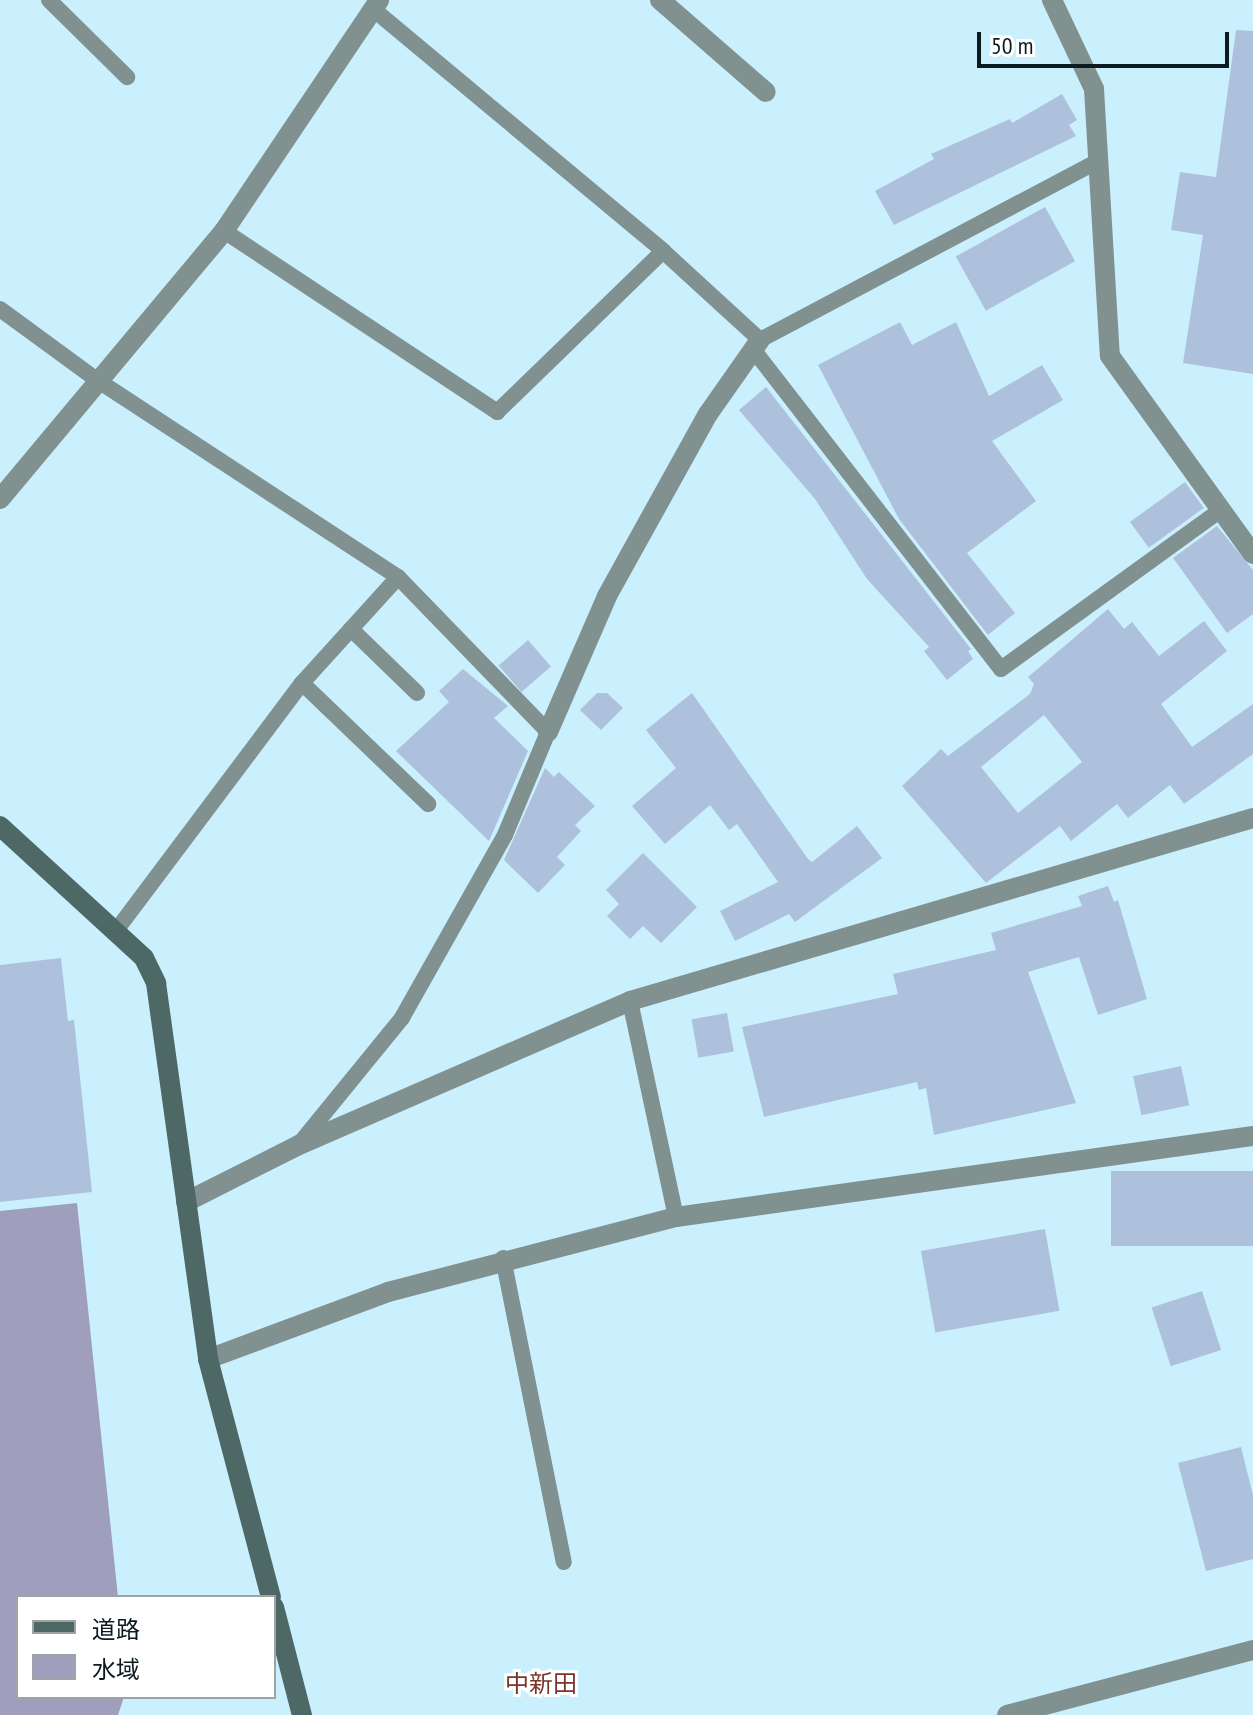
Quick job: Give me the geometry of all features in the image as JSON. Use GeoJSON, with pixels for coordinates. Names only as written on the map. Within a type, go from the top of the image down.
{"type":"FeatureCollection","features":[{"type":"Feature","properties":{"kind":"street"},"geometry":{"type":"LineString","coordinates":[[660,0],[766,92]]}},
{"type":"Feature","properties":{"kind":"street"},"geometry":{"type":"LineString","coordinates":[[1052,0],[1094,89],[1110,356],[1253,554]]}},
{"type":"Feature","properties":{"kind":"street"},"geometry":{"type":"LineString","coordinates":[[0,499],[224,231],[376,4]]}},
{"type":"Feature","properties":{"kind":"street"},"geometry":{"type":"LineString","coordinates":[[548,732],[607,596],[708,414],[756,344]]}},
{"type":"Feature","properties":{"kind":"street"},"geometry":{"type":"LineString","coordinates":[[186,1202],[299,1145],[630,1001],[1253,818]]}},
{"type":"Feature","properties":{"kind":"street"},"geometry":{"type":"LineString","coordinates":[[0,826],[144,958],[156,983],[208,1359],[270,1595]]}},
{"type":"Feature","properties":{"kind":"street"},"geometry":{"type":"LineString","coordinates":[[208,1359],[388,1292],[503,1258],[676,1217],[1253,1136]]}},
{"type":"Feature","properties":{"kind":"street"},"geometry":{"type":"LineString","coordinates":[[276,1615],[302,1715]]}},
{"type":"Feature","properties":{"kind":"street"},"geometry":{"type":"LineString","coordinates":[[1007,1715],[1253,1650]]}},
{"type":"Feature","properties":{"kind":"lane"},"geometry":{"type":"LineString","coordinates":[[49,0],[127,77]]}},
{"type":"Feature","properties":{"kind":"lane"},"geometry":{"type":"LineString","coordinates":[[376,4],[663,251],[756,344],[1001,669],[1219,511]]}},
{"type":"Feature","properties":{"kind":"lane"},"geometry":{"type":"LineString","coordinates":[[756,344],[1098,161]]}},
{"type":"Feature","properties":{"kind":"lane"},"geometry":{"type":"LineString","coordinates":[[224,231],[497,412],[663,251]]}},
{"type":"Feature","properties":{"kind":"lane"},"geometry":{"type":"LineString","coordinates":[[0,309],[97,380],[398,577],[548,732],[505,835],[402,1018],[299,1145]]}},
{"type":"Feature","properties":{"kind":"lane"},"geometry":{"type":"LineString","coordinates":[[115,932],[302,683],[398,577]]}},
{"type":"Feature","properties":{"kind":"lane"},"geometry":{"type":"LineString","coordinates":[[351,629],[417,693]]}},
{"type":"Feature","properties":{"kind":"lane"},"geometry":{"type":"LineString","coordinates":[[302,683],[428,804]]}},
{"type":"Feature","properties":{"kind":"lane"},"geometry":{"type":"LineString","coordinates":[[630,1001],[676,1217]]}},
{"type":"Feature","properties":{"kind":"lane"},"geometry":{"type":"LineString","coordinates":[[503,1258],[564,1562]]}},
{"type":"Feature","properties":{"kind":"water"},"geometry":{"type":"Polygon","coordinates":[[[77,1203],[118,1595],[16,1595],[16,1699],[123,1699],[118,1715],[0,1715],[0,1211],[77,1203]]]}},
{"type":"Feature","properties":{"kind":"building"},"geometry":{"type":"Polygon","coordinates":[[[1236,30],[1253,31],[1253,374],[1183,363],[1203,235],[1171,230],[1180,172],[1216,177],[1236,30]]]}},
{"type":"Feature","properties":{"kind":"building"},"geometry":{"type":"Polygon","coordinates":[[[1062,94],[1077,120],[1069,125],[1076,136],[894,225],[875,191],[934,159],[931,154],[1010,119],[1012,123],[1062,94]]]}},
{"type":"Feature","properties":{"kind":"building"},"geometry":{"type":"Polygon","coordinates":[[[1045,207],[1075,261],[986,311],[956,256],[1045,207]]]}},
{"type":"Feature","properties":{"kind":"building"},"geometry":{"type":"Polygon","coordinates":[[[900,322],[912,345],[956,322],[989,396],[1042,365],[1063,400],[992,441],[1036,501],[967,553],[1015,613],[988,635],[899,519],[818,365],[900,322]]]}},
{"type":"Feature","properties":{"kind":"building"},"geometry":{"type":"Polygon","coordinates":[[[766,387],[971,649],[968,651],[973,659],[947,680],[924,651],[929,647],[867,579],[815,499],[739,410],[766,387]]]}},
{"type":"Feature","properties":{"kind":"building"},"geometry":{"type":"Polygon","coordinates":[[[1185,482],[1204,508],[1149,548],[1130,522],[1185,482]]]}},
{"type":"Feature","properties":{"kind":"building"},"geometry":{"type":"Polygon","coordinates":[[[1217,526],[1253,570],[1253,614],[1227,633],[1173,558],[1217,526]]]}},
{"type":"Feature","properties":{"kind":"building"},"geometry":{"type":"Polygon","coordinates":[[[1108,609],[1124,629],[1132,622],[1159,656],[1204,621],[1227,651],[1161,704],[1192,747],[1253,704],[1253,754],[1184,804],[1170,785],[1128,818],[1117,804],[1071,841],[1060,826],[986,883],[902,786],[941,749],[948,756],[1030,694],[1034,684],[1028,677],[1108,609]],[[1044,715],[981,767],[1018,813],[1082,762],[1044,715]]]}},
{"type":"Feature","properties":{"kind":"building"},"geometry":{"type":"Polygon","coordinates":[[[528,640],[551,666],[522,692],[499,666],[528,640]]]}},
{"type":"Feature","properties":{"kind":"building"},"geometry":{"type":"Polygon","coordinates":[[[463,669],[508,706],[494,718],[528,751],[489,841],[396,751],[449,702],[439,691],[463,669]]]}},
{"type":"Feature","properties":{"kind":"building"},"geometry":{"type":"Polygon","coordinates":[[[597,693],[607,693],[623,708],[601,730],[580,710],[597,693]]]}},
{"type":"Feature","properties":{"kind":"building"},"geometry":{"type":"Polygon","coordinates":[[[692,693],[808,859],[812,862],[857,826],[882,858],[795,922],[789,914],[735,941],[720,911],[778,882],[737,824],[729,830],[710,805],[665,844],[632,806],[676,768],[646,730],[692,693]]]}},
{"type":"Feature","properties":{"kind":"building"},"geometry":{"type":"Polygon","coordinates":[[[545,768],[554,777],[559,772],[595,806],[575,825],[581,831],[557,857],[565,865],[538,893],[504,860],[545,768]]]}},
{"type":"Feature","properties":{"kind":"building"},"geometry":{"type":"Polygon","coordinates":[[[643,853],[697,907],[661,943],[643,926],[630,939],[607,916],[619,904],[606,890],[643,853]]]}},
{"type":"Feature","properties":{"kind":"building"},"geometry":{"type":"Polygon","coordinates":[[[1108,886],[1114,902],[1118,900],[1147,999],[1098,1015],[1079,957],[1028,972],[1076,1103],[934,1135],[926,1088],[919,1090],[917,1082],[764,1117],[742,1027],[898,994],[893,974],[996,950],[991,933],[1082,906],[1078,896],[1108,886]]]}},
{"type":"Feature","properties":{"kind":"building"},"geometry":{"type":"Polygon","coordinates":[[[61,958],[68,1021],[74,1020],[92,1192],[0,1202],[0,965],[61,958]]]}},
{"type":"Feature","properties":{"kind":"building"},"geometry":{"type":"Polygon","coordinates":[[[727,1013],[734,1051],[698,1058],[692,1019],[727,1013]]]}},
{"type":"Feature","properties":{"kind":"building"},"geometry":{"type":"Polygon","coordinates":[[[1181,1066],[1189,1105],[1141,1115],[1133,1076],[1181,1066]]]}},
{"type":"Feature","properties":{"kind":"building"},"geometry":{"type":"Polygon","coordinates":[[[1111,1171],[1253,1171],[1253,1246],[1111,1246],[1111,1171]]]}},
{"type":"Feature","properties":{"kind":"building"},"geometry":{"type":"Polygon","coordinates":[[[1045,1229],[1059,1311],[935,1333],[921,1251],[1045,1229]]]}},
{"type":"Feature","properties":{"kind":"building"},"geometry":{"type":"Polygon","coordinates":[[[1202,1291],[1221,1350],[1171,1366],[1152,1307],[1202,1291]]]}},
{"type":"Feature","properties":{"kind":"building"},"geometry":{"type":"Polygon","coordinates":[[[1241,1447],[1253,1495],[1253,1559],[1206,1571],[1178,1463],[1241,1447]]]}},
{"type":"Feature","properties":{"kind":"district","name":"中新田"},"geometry":{"type":"Point","coordinates":[541,1684]}}]}
